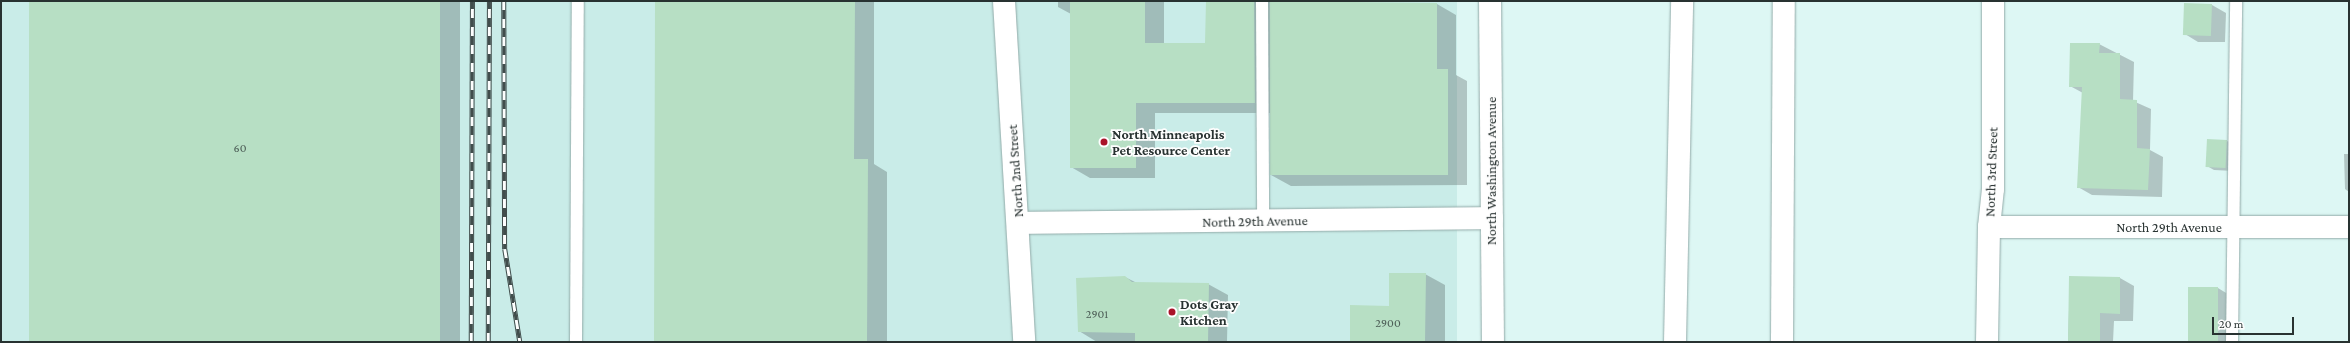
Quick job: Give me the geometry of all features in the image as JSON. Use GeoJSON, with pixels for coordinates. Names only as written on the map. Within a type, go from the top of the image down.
{"type":"FeatureCollection","features":[{"type":"Feature","properties":{"kind":"main road","name":"North 2nd Street"},"geometry":{"type":"LineString","coordinates":[[1004,1],[1019,223],[1024,342]]}},
{"type":"Feature","properties":{"kind":"main road","name":"North Washington Avenue"},"geometry":{"type":"LineString","coordinates":[[1490,1],[1493,342]]}},
{"type":"Feature","properties":{"kind":"main road"},"geometry":{"type":"LineString","coordinates":[[1675,342],[1682,1]]}},
{"type":"Feature","properties":{"kind":"main road"},"geometry":{"type":"LineString","coordinates":[[1782,342],[1784,1]]}},
{"type":"Feature","properties":{"kind":"main road","name":"North 3rd Street"},"geometry":{"type":"LineString","coordinates":[[1987,342],[1989,227],[1993,189],[1993,1]]}},
{"type":"Feature","properties":{"kind":"main road","name":"North 29th Avenue"},"geometry":{"type":"LineString","coordinates":[[1019,223],[1492,218]]}},
{"type":"Feature","properties":{"kind":"main road","name":"North 29th Avenue"},"geometry":{"type":"LineString","coordinates":[[1989,227],[2349,227]]}},
{"type":"Feature","properties":{"kind":"lane"},"geometry":{"type":"LineString","coordinates":[[576,342],[578,1]]}},
{"type":"Feature","properties":{"kind":"lane"},"geometry":{"type":"LineString","coordinates":[[1262,1],[1263,220]]}},
{"type":"Feature","properties":{"kind":"lane"},"geometry":{"type":"LineString","coordinates":[[2232,342],[2236,1]]}},
{"type":"Feature","properties":{"kind":"shaded area"},"geometry":{"type":"Polygon","coordinates":[[[1,1],[1457,1],[1457,342],[1,342],[1,1]]]}},
{"type":"Feature","properties":{"kind":"building"},"geometry":{"type":"Polygon","coordinates":[[[29,1],[440,1],[440,342],[29,342],[29,1]]]}},
{"type":"Feature","properties":{"kind":"building"},"geometry":{"type":"Polygon","coordinates":[[[655,1],[855,1],[854,159],[868,159],[867,342],[654,342],[655,1]]]}},
{"type":"Feature","properties":{"kind":"building"},"geometry":{"type":"Polygon","coordinates":[[[1070,1],[1145,1],[1145,43],[1205,43],[1206,1],[1254,1],[1255,103],[1136,103],[1136,168],[1070,168],[1070,1]]]}},
{"type":"Feature","properties":{"kind":"building"},"geometry":{"type":"Polygon","coordinates":[[[1270,1],[1437,3],[1437,69],[1448,69],[1448,175],[1270,175],[1270,1]]]}},
{"type":"Feature","properties":{"kind":"building"},"geometry":{"type":"Polygon","coordinates":[[[2184,3],[2212,4],[2211,36],[2183,35],[2184,3]]]}},
{"type":"Feature","properties":{"kind":"building"},"geometry":{"type":"Polygon","coordinates":[[[2070,43],[2100,43],[2099,53],[2120,53],[2120,99],[2137,100],[2137,148],[2150,149],[2148,190],[2077,188],[2082,87],[2069,87],[2070,43]]]}},
{"type":"Feature","properties":{"kind":"building"},"geometry":{"type":"Polygon","coordinates":[[[2207,139],[2227,140],[2226,168],[2206,167],[2207,139]]]}},
{"type":"Feature","properties":{"kind":"building"},"geometry":{"type":"Polygon","coordinates":[[[1389,273],[1426,273],[1425,342],[1350,342],[1350,305],[1389,306],[1389,273]]]}},
{"type":"Feature","properties":{"kind":"building"},"geometry":{"type":"Polygon","coordinates":[[[1125,276],[1132,282],[1209,283],[1208,342],[1135,342],[1135,333],[1078,332],[1076,278],[1125,276]]]}},
{"type":"Feature","properties":{"kind":"building"},"geometry":{"type":"Polygon","coordinates":[[[2069,276],[2120,277],[2120,314],[2100,313],[2100,342],[2068,342],[2069,276]]]}},
{"type":"Feature","properties":{"kind":"building"},"geometry":{"type":"Polygon","coordinates":[[[2188,287],[2218,287],[2218,342],[2188,342],[2188,287]]]}},
{"type":"Feature","properties":{"kind":"railway"},"geometry":{"type":"LineString","coordinates":[[471,342],[472,1]]}},
{"type":"Feature","properties":{"kind":"railway"},"geometry":{"type":"LineString","coordinates":[[488,342],[489,1]]}},
{"type":"Feature","properties":{"kind":"railway"},"geometry":{"type":"LineString","coordinates":[[504,1],[505,249],[520,342]]}},
{"type":"Feature","properties":{"kind":"place","name":"North Minneapolis Pet Resource Center"},"geometry":{"type":"Point","coordinates":[1104,142]}},
{"type":"Feature","properties":{"kind":"place","name":"Dots Gray Kitchen"},"geometry":{"type":"Point","coordinates":[1172,312]}}]}
